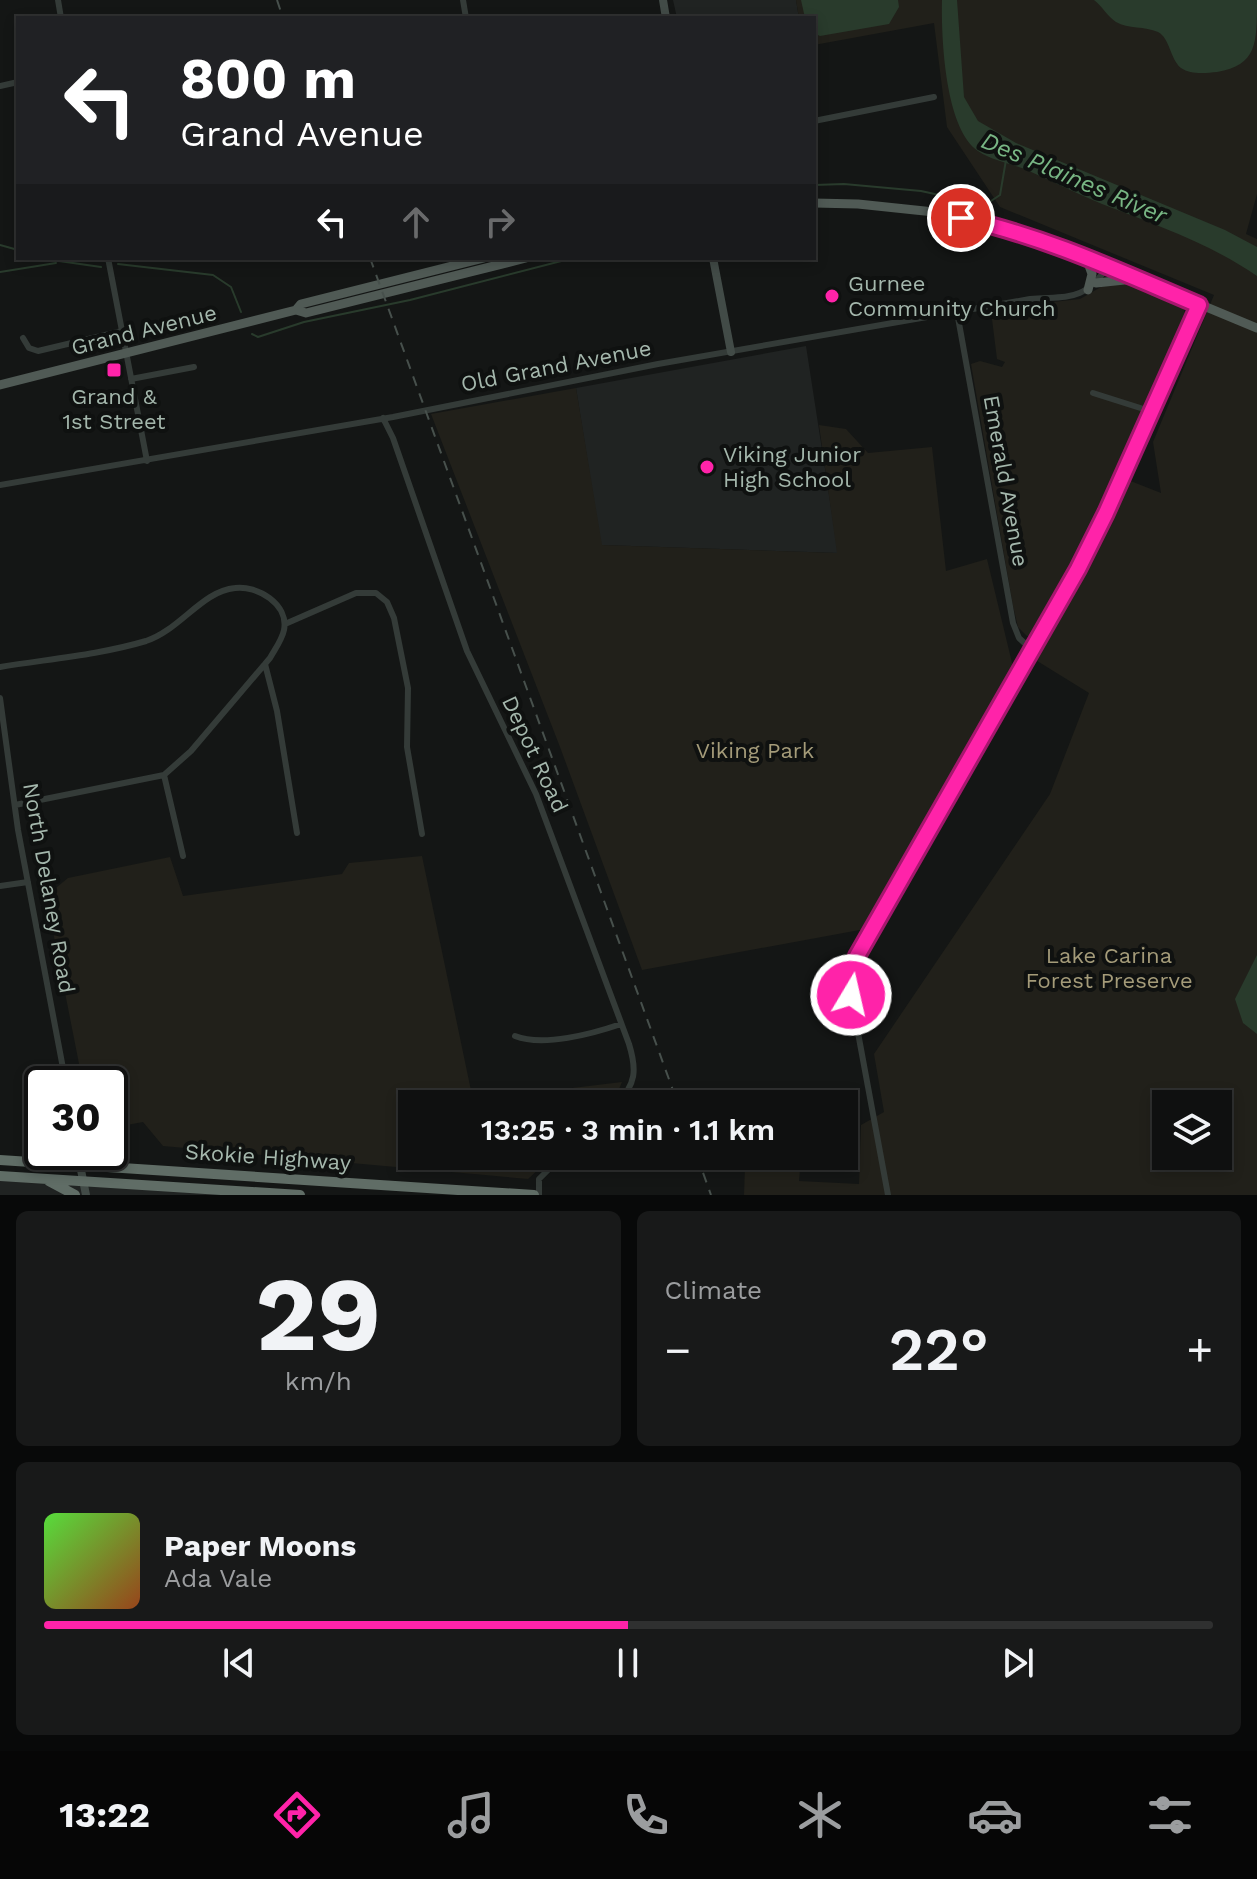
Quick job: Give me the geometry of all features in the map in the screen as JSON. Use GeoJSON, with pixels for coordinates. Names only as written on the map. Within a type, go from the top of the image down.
{"type":"FeatureCollection","features":[{"type":"Feature","properties":{"kind":"highway","name":"Skokie Highway"},"geometry":{"type":"LineString","coordinates":[[0,1160],[24,1162]]}},
{"type":"Feature","properties":{"kind":"highway","name":"Skokie Highway"},"geometry":{"type":"LineString","coordinates":[[128,1168],[536,1195]]}},
{"type":"Feature","properties":{"kind":"highway","name":"Skokie Highway"},"geometry":{"type":"LineString","coordinates":[[0,1176],[300,1195]]}},
{"type":"Feature","properties":{"kind":"highway"},"geometry":{"type":"LineString","coordinates":[[44,1179],[75,1195]]}},
{"type":"Feature","properties":{"kind":"main road"},"geometry":{"type":"LineString","coordinates":[[816,203],[887,207],[961,218],[1027,235],[1257,328]]}},
{"type":"Feature","properties":{"kind":"main road"},"geometry":{"type":"LineString","coordinates":[[1086,257],[1092,274],[1092,286],[1137,279]]}},
{"type":"Feature","properties":{"kind":"main road","name":"Grand Avenue"},"geometry":{"type":"LineString","coordinates":[[296,310],[301,304],[476,260]]}},
{"type":"Feature","properties":{"kind":"main road","name":"Grand Avenue"},"geometry":{"type":"LineString","coordinates":[[0,385],[296,310],[306,313],[518,260]]}},
{"type":"Feature","properties":{"kind":"street"},"geometry":{"type":"LineString","coordinates":[[816,121],[934,97]]}},
{"type":"Feature","properties":{"kind":"street"},"geometry":{"type":"LineString","coordinates":[[108,260],[147,461]]}},
{"type":"Feature","properties":{"kind":"street"},"geometry":{"type":"LineString","coordinates":[[713,260],[731,352]]}},
{"type":"Feature","properties":{"kind":"street"},"geometry":{"type":"LineString","coordinates":[[1092,286],[1108,267]]}},
{"type":"Feature","properties":{"kind":"street","name":"Old Grand Avenue"},"geometry":{"type":"LineString","coordinates":[[0,485],[147,461],[1030,299],[1075,296],[1092,286]]}},
{"type":"Feature","properties":{"kind":"street"},"geometry":{"type":"LineString","coordinates":[[888,1195],[851,995],[851,972],[867,937],[1032,650],[1106,513],[1199,305]]}},
{"type":"Feature","properties":{"kind":"street","name":"Emerald Avenue"},"geometry":{"type":"LineString","coordinates":[[957,312],[1013,623],[1019,638],[1032,650]]}},
{"type":"Feature","properties":{"kind":"street"},"geometry":{"type":"LineString","coordinates":[[23,338],[29,348],[38,351],[122,331]]}},
{"type":"Feature","properties":{"kind":"street"},"geometry":{"type":"LineString","coordinates":[[131,379],[194,367]]}},
{"type":"Feature","properties":{"kind":"street"},"geometry":{"type":"LineString","coordinates":[[1093,393],[1153,412]]}},
{"type":"Feature","properties":{"kind":"street","name":"Depot Road"},"geometry":{"type":"LineString","coordinates":[[383,418],[393,438],[467,651],[541,808],[621,1024],[634,1062],[635,1077],[629,1090]]}},
{"type":"Feature","properties":{"kind":"street"},"geometry":{"type":"LineString","coordinates":[[0,667],[150,639],[177,625],[211,597],[237,587],[261,591],[278,608],[285,624],[281,640],[265,664],[191,751],[164,775],[15,805]]}},
{"type":"Feature","properties":{"kind":"street"},"geometry":{"type":"LineString","coordinates":[[285,624],[356,593],[376,593],[387,602],[398,633],[408,688],[407,747],[422,834]]}},
{"type":"Feature","properties":{"kind":"street"},"geometry":{"type":"LineString","coordinates":[[265,664],[277,711],[297,833]]}},
{"type":"Feature","properties":{"kind":"street","name":"North Delaney Road"},"geometry":{"type":"LineString","coordinates":[[0,698],[28,882],[63,1066]]}},
{"type":"Feature","properties":{"kind":"street"},"geometry":{"type":"LineString","coordinates":[[164,775],[183,856]]}},
{"type":"Feature","properties":{"kind":"street"},"geometry":{"type":"LineString","coordinates":[[0,886],[28,882]]}},
{"type":"Feature","properties":{"kind":"street"},"geometry":{"type":"LineString","coordinates":[[515,1036],[544,1040],[621,1024]]}},
{"type":"Feature","properties":{"kind":"street"},"geometry":{"type":"LineString","coordinates":[[81,1170],[86,1195]]}},
{"type":"Feature","properties":{"kind":"street"},"geometry":{"type":"LineString","coordinates":[[536,1195],[539,1179],[548,1170]]}},
{"type":"Feature","properties":{"kind":"shaded area"},"geometry":{"type":"Polygon","coordinates":[[[673,0],[796,0],[799,16],[677,16],[673,0]]]}},
{"type":"Feature","properties":{"kind":"shaded area","name":"Viking Junior High School"},"geometry":{"type":"Polygon","coordinates":[[[806,346],[838,553],[601,545],[576,388],[806,346]]]}},
{"type":"Feature","properties":{"kind":"shaded area"},"geometry":{"type":"Polygon","coordinates":[[[0,1176],[84,1181],[307,1195],[0,1195],[0,1176]]]}},
{"type":"Feature","properties":{"kind":"green space","name":"Lake Carina Forest Preserve"},"geometry":{"type":"Polygon","coordinates":[[[796,0],[1257,0],[1257,194],[1246,234],[1257,239],[1257,1195],[744,1195],[745,1170],[800,1170],[799,1181],[859,1184],[861,1125],[884,1112],[874,1054],[1050,794],[1089,693],[1034,659],[1098,548],[1128,480],[1161,493],[1153,442],[1214,295],[1000,207],[947,127],[934,23],[816,45],[816,16],[799,16],[796,0]]]}},
{"type":"Feature","properties":{"kind":"green space"},"geometry":{"type":"Polygon","coordinates":[[[1108,283],[1126,283],[1183,307],[1187,320],[1095,528],[1039,630],[1027,636],[1018,627],[1013,606],[971,364],[980,361],[1002,367],[1005,362],[997,359],[992,319],[1012,316],[1016,306],[1080,299],[1108,283]]]}},
{"type":"Feature","properties":{"kind":"green space","name":"Viking Park"},"geometry":{"type":"Polygon","coordinates":[[[576,388],[602,545],[837,553],[819,425],[846,429],[868,453],[932,447],[946,571],[987,559],[1013,667],[865,929],[642,970],[560,747],[431,414],[576,388]]]}},
{"type":"Feature","properties":{"kind":"green space"},"geometry":{"type":"Polygon","coordinates":[[[422,856],[471,1090],[398,1090],[398,1167],[163,1146],[143,1122],[128,1125],[128,1066],[79,1066],[46,896],[68,878],[170,857],[183,896],[342,874],[349,863],[422,856]]]}},
{"type":"Feature","properties":{"kind":"green space"},"geometry":{"type":"Polygon","coordinates":[[[622,1082],[619,1090],[556,1090],[622,1082]]]}},
{"type":"Feature","properties":{"kind":"green space"},"geometry":{"type":"Polygon","coordinates":[[[428,1170],[538,1170],[528,1179],[428,1170]]]}},
{"type":"Feature","properties":{"kind":"water"},"geometry":{"type":"Polygon","coordinates":[[[801,0],[898,0],[899,7],[889,24],[820,36],[816,34],[816,16],[805,16],[801,0]]]}},
{"type":"Feature","properties":{"kind":"water","name":"Des Plaines River"},"geometry":{"type":"Polygon","coordinates":[[[942,0],[957,0],[964,97],[978,121],[1016,143],[1225,230],[1257,247],[1257,276],[1182,236],[978,151],[967,140],[952,103],[944,58],[942,0]]]}},
{"type":"Feature","properties":{"kind":"water"},"geometry":{"type":"Polygon","coordinates":[[[1094,0],[1257,0],[1255,40],[1247,58],[1230,69],[1189,72],[1177,64],[1162,35],[1116,22],[1094,0]]]}},
{"type":"Feature","properties":{"kind":"water"},"geometry":{"type":"Polygon","coordinates":[[[1257,955],[1257,1034],[1243,1023],[1235,999],[1257,955]]]}},
{"type":"Feature","properties":{"kind":"waterway","name":"Des Plaines River"},"geometry":{"type":"LineString","coordinates":[[816,185],[844,184],[921,191],[985,205],[1000,195],[1006,160]]}},
{"type":"Feature","properties":{"kind":"waterway"},"geometry":{"type":"LineString","coordinates":[[0,245],[16,249]]}},
{"type":"Feature","properties":{"kind":"waterway"},"geometry":{"type":"LineString","coordinates":[[52,260],[101,267]]}},
{"type":"Feature","properties":{"kind":"waterway"},"geometry":{"type":"LineString","coordinates":[[252,334],[258,337],[304,322],[410,300],[565,260]]}},
{"type":"Feature","properties":{"kind":"waterway"},"geometry":{"type":"LineString","coordinates":[[0,272],[56,263]]}},
{"type":"Feature","properties":{"kind":"waterway"},"geometry":{"type":"LineString","coordinates":[[118,264],[213,275],[231,287],[241,312]]}},
{"type":"Feature","properties":{"kind":"railway"},"geometry":{"type":"LineString","coordinates":[[277,0],[282,16]]}},
{"type":"Feature","properties":{"kind":"railway"},"geometry":{"type":"LineString","coordinates":[[371,260],[673,1090]]}},
{"type":"Feature","properties":{"kind":"railway"},"geometry":{"type":"LineString","coordinates":[[702,1170],[711,1195]]}},
{"type":"Feature","properties":{"kind":"place","name":"Gurnee Community Church"},"geometry":{"type":"Point","coordinates":[832,296]}},
{"type":"Feature","properties":{"kind":"place","name":"Grand & 1st Street"},"geometry":{"type":"Point","coordinates":[114,370]}},
{"type":"Feature","properties":{"kind":"place","name":"Viking Junior High School"},"geometry":{"type":"Point","coordinates":[707,467]}},
{"type":"Feature","properties":{"kind":"route"},"geometry":{"type":"LineString","coordinates":[[851,995],[851,972],[857,956],[1078,569],[1151,417],[1199,305],[1062,247],[961,218]]}}]}
